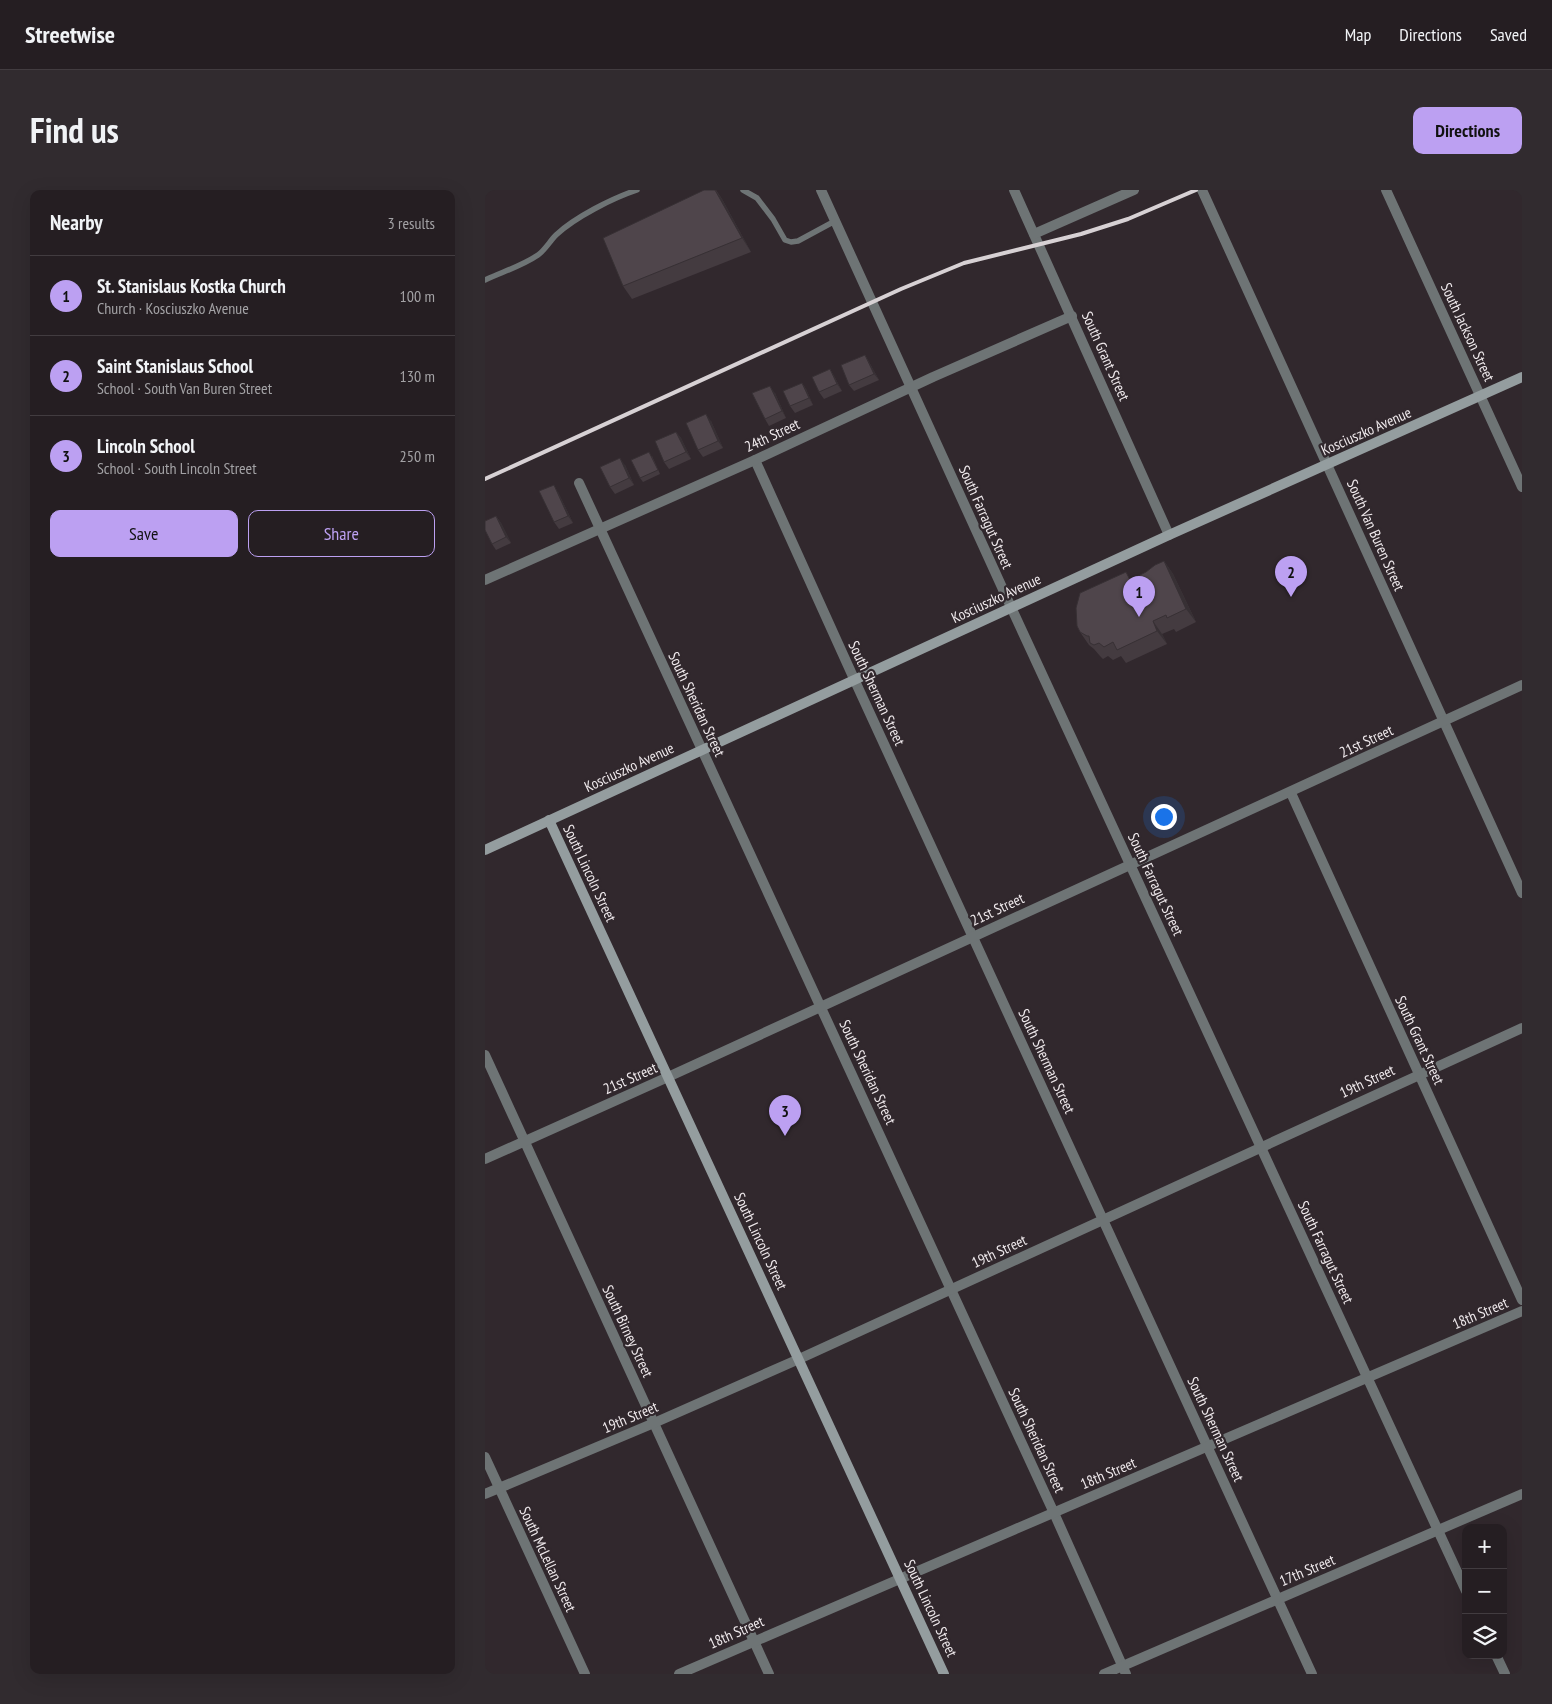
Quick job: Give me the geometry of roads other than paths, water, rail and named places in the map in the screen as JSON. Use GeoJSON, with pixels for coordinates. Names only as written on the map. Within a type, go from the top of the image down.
{"type":"FeatureCollection","features":[{"type":"Feature","properties":{"kind":"main road","name":"Kosciuszko Avenue"},"geometry":{"type":"LineString","coordinates":[[485,850],[855,681],[1011,607],[1522,377]]}},
{"type":"Feature","properties":{"kind":"main road","name":"South Lincoln Street"},"geometry":{"type":"LineString","coordinates":[[549,820],[944,1674]]}},
{"type":"Feature","properties":{"kind":"street","name":"South Farragut Street"},"geometry":{"type":"LineString","coordinates":[[821,190],[1011,607],[1462,1582]]}},
{"type":"Feature","properties":{"kind":"street","name":"South Grant Street"},"geometry":{"type":"LineString","coordinates":[[1014,190],[1169,535]]}},
{"type":"Feature","properties":{"kind":"street"},"geometry":{"type":"LineString","coordinates":[[1034,234],[1134,190]]}},
{"type":"Feature","properties":{"kind":"street","name":"South Van Buren Street"},"geometry":{"type":"LineString","coordinates":[[1203,190],[1522,893]]}},
{"type":"Feature","properties":{"kind":"street","name":"South Jackson Street"},"geometry":{"type":"LineString","coordinates":[[1386,190],[1522,487]]}},
{"type":"Feature","properties":{"kind":"street","name":"24th Street"},"geometry":{"type":"LineString","coordinates":[[485,580],[1072,316]]}},
{"type":"Feature","properties":{"kind":"street","name":"South Sherman Street"},"geometry":{"type":"LineString","coordinates":[[755,460],[1312,1674]]}},
{"type":"Feature","properties":{"kind":"street","name":"South Sheridan Street"},"geometry":{"type":"LineString","coordinates":[[579,483],[1054,1513],[1124,1670]]}},
{"type":"Feature","properties":{"kind":"street","name":"21st Street"},"geometry":{"type":"LineString","coordinates":[[485,1159],[1291,793],[1522,685]]}},
{"type":"Feature","properties":{"kind":"street","name":"South Grant Street"},"geometry":{"type":"LineString","coordinates":[[1291,793],[1522,1300]]}},
{"type":"Feature","properties":{"kind":"street","name":"19th Street"},"geometry":{"type":"LineString","coordinates":[[485,1494],[654,1423],[799,1359],[1522,1028]]}},
{"type":"Feature","properties":{"kind":"street","name":"South Birney Street"},"geometry":{"type":"LineString","coordinates":[[485,1055],[769,1674]]}},
{"type":"Feature","properties":{"kind":"street","name":"18th Street"},"geometry":{"type":"LineString","coordinates":[[679,1674],[1522,1311]]}},
{"type":"Feature","properties":{"kind":"street","name":"South McLellan Street"},"geometry":{"type":"LineString","coordinates":[[485,1457],[585,1674]]}},
{"type":"Feature","properties":{"kind":"street","name":"17th Street"},"geometry":{"type":"LineString","coordinates":[[1104,1674],[1124,1670],[1277,1599],[1522,1494]]}},
{"type":"Feature","properties":{"kind":"street"},"geometry":{"type":"LineString","coordinates":[[1498,1659],[1505,1674]]}},
{"type":"Feature","properties":{"kind":"lane"},"geometry":{"type":"LineString","coordinates":[[485,280],[537,256],[557,234],[574,222],[600,206],[637,190]]}},
{"type":"Feature","properties":{"kind":"lane"},"geometry":{"type":"LineString","coordinates":[[743,190],[757,198],[773,219],[785,240],[791,242],[798,241],[835,221]]}},
{"type":"Feature","properties":{"kind":"railway"},"geometry":{"type":"LineString","coordinates":[[485,479],[901,289],[964,263],[1081,234],[1128,219],[1196,190]]}},
{"type":"Feature","properties":{"kind":"place","name":"Saint Stanislaus School"},"geometry":{"type":"Point","coordinates":[1291,597]}},
{"type":"Feature","properties":{"kind":"place","name":"St. Stanislaus Kostka Church"},"geometry":{"type":"Point","coordinates":[1139,617]}},
{"type":"Feature","properties":{"kind":"place","name":"Lincoln School"},"geometry":{"type":"Point","coordinates":[785,1136]}}]}
